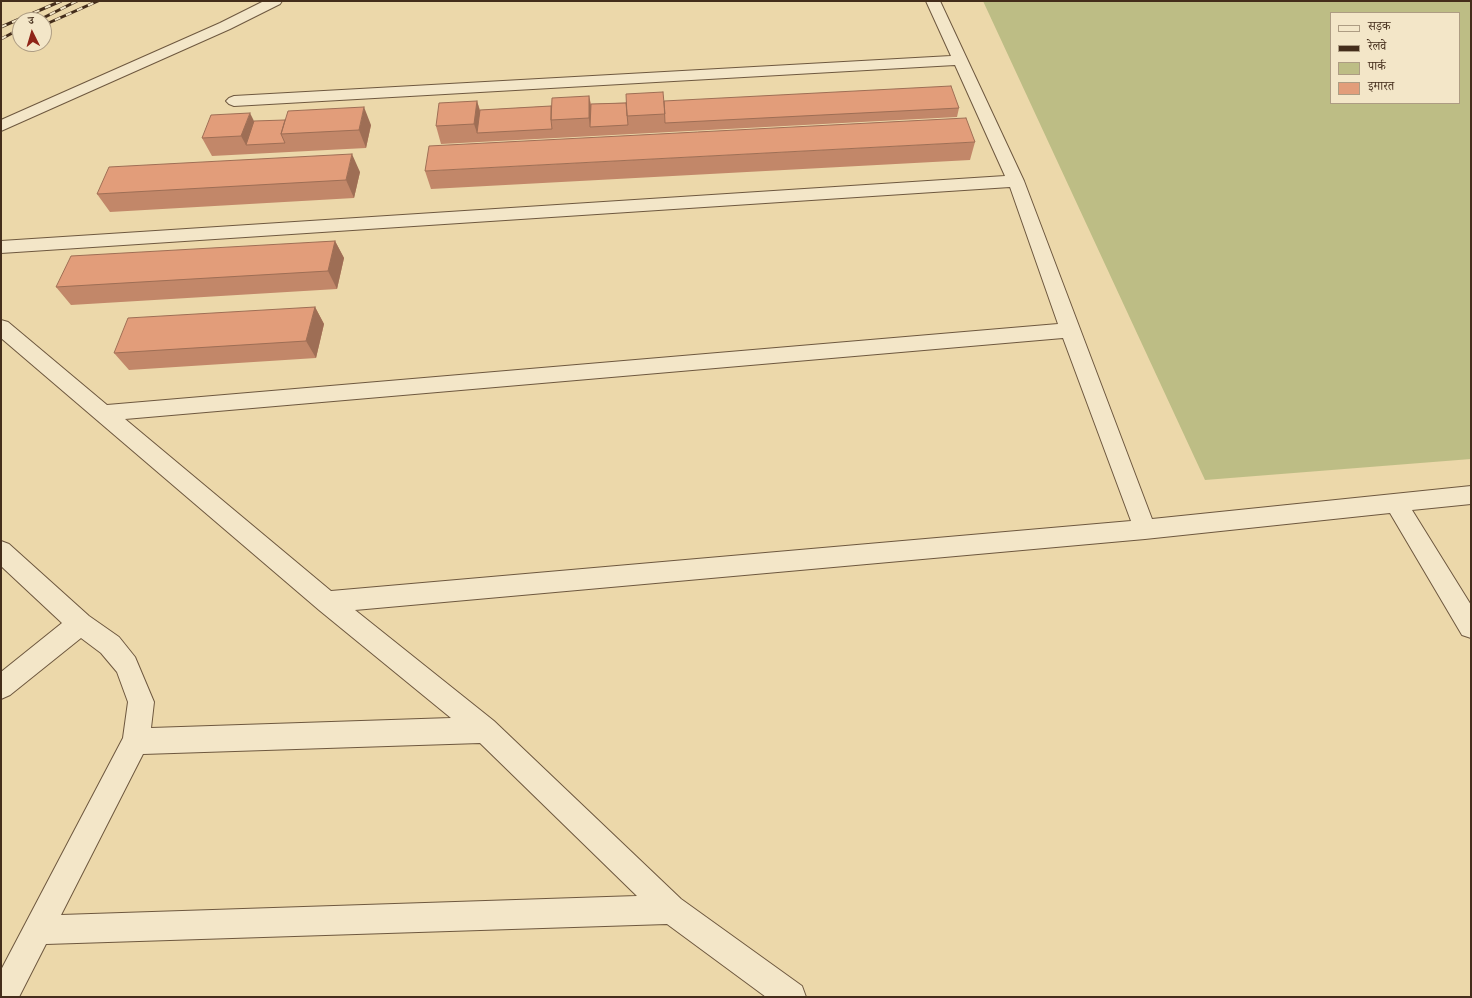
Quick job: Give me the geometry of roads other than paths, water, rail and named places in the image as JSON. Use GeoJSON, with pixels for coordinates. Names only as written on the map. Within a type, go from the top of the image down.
{"type":"FeatureCollection","features":[{"type":"Feature","properties":{"kind":"street"},"geometry":{"type":"LineString","coordinates":[[1,126],[218,29],[275,1]]}},
{"type":"Feature","properties":{"kind":"street"},"geometry":{"type":"LineString","coordinates":[[933,1],[1016,181],[1145,529]]}},
{"type":"Feature","properties":{"kind":"street"},"geometry":{"type":"LineString","coordinates":[[234,101],[959,60]]}},
{"type":"Feature","properties":{"kind":"street"},"geometry":{"type":"LineString","coordinates":[[1,247],[1016,181]]}},
{"type":"Feature","properties":{"kind":"street"},"geometry":{"type":"LineString","coordinates":[[1,327],[328,602],[485,730],[671,909],[791,997]]}},
{"type":"Feature","properties":{"kind":"street"},"geometry":{"type":"LineString","coordinates":[[103,413],[1070,330]]}},
{"type":"Feature","properties":{"kind":"street"},"geometry":{"type":"LineString","coordinates":[[328,602],[1145,529],[1471,495]]}},
{"type":"Feature","properties":{"kind":"street"},"geometry":{"type":"LineString","coordinates":[[1395,502],[1471,627]]}},
{"type":"Feature","properties":{"kind":"street"},"geometry":{"type":"LineString","coordinates":[[1,551],[80,624],[110,645],[126,665],[141,702],[136,741],[3,997]]}},
{"type":"Feature","properties":{"kind":"street"},"geometry":{"type":"LineString","coordinates":[[1,687],[80,624]]}},
{"type":"Feature","properties":{"kind":"street"},"geometry":{"type":"LineString","coordinates":[[136,741],[485,730]]}},
{"type":"Feature","properties":{"kind":"street"},"geometry":{"type":"LineString","coordinates":[[39,930],[671,909]]}},
{"type":"Feature","properties":{"kind":"railway"},"geometry":{"type":"LineString","coordinates":[[1,27],[61,1]]}},
{"type":"Feature","properties":{"kind":"railway"},"geometry":{"type":"LineString","coordinates":[[52,14],[77,1]]}},
{"type":"Feature","properties":{"kind":"railway"},"geometry":{"type":"LineString","coordinates":[[52,21],[98,1]]}},
{"type":"Feature","properties":{"kind":"railway"},"geometry":{"type":"LineString","coordinates":[[1,39],[12,33]]}}]}
